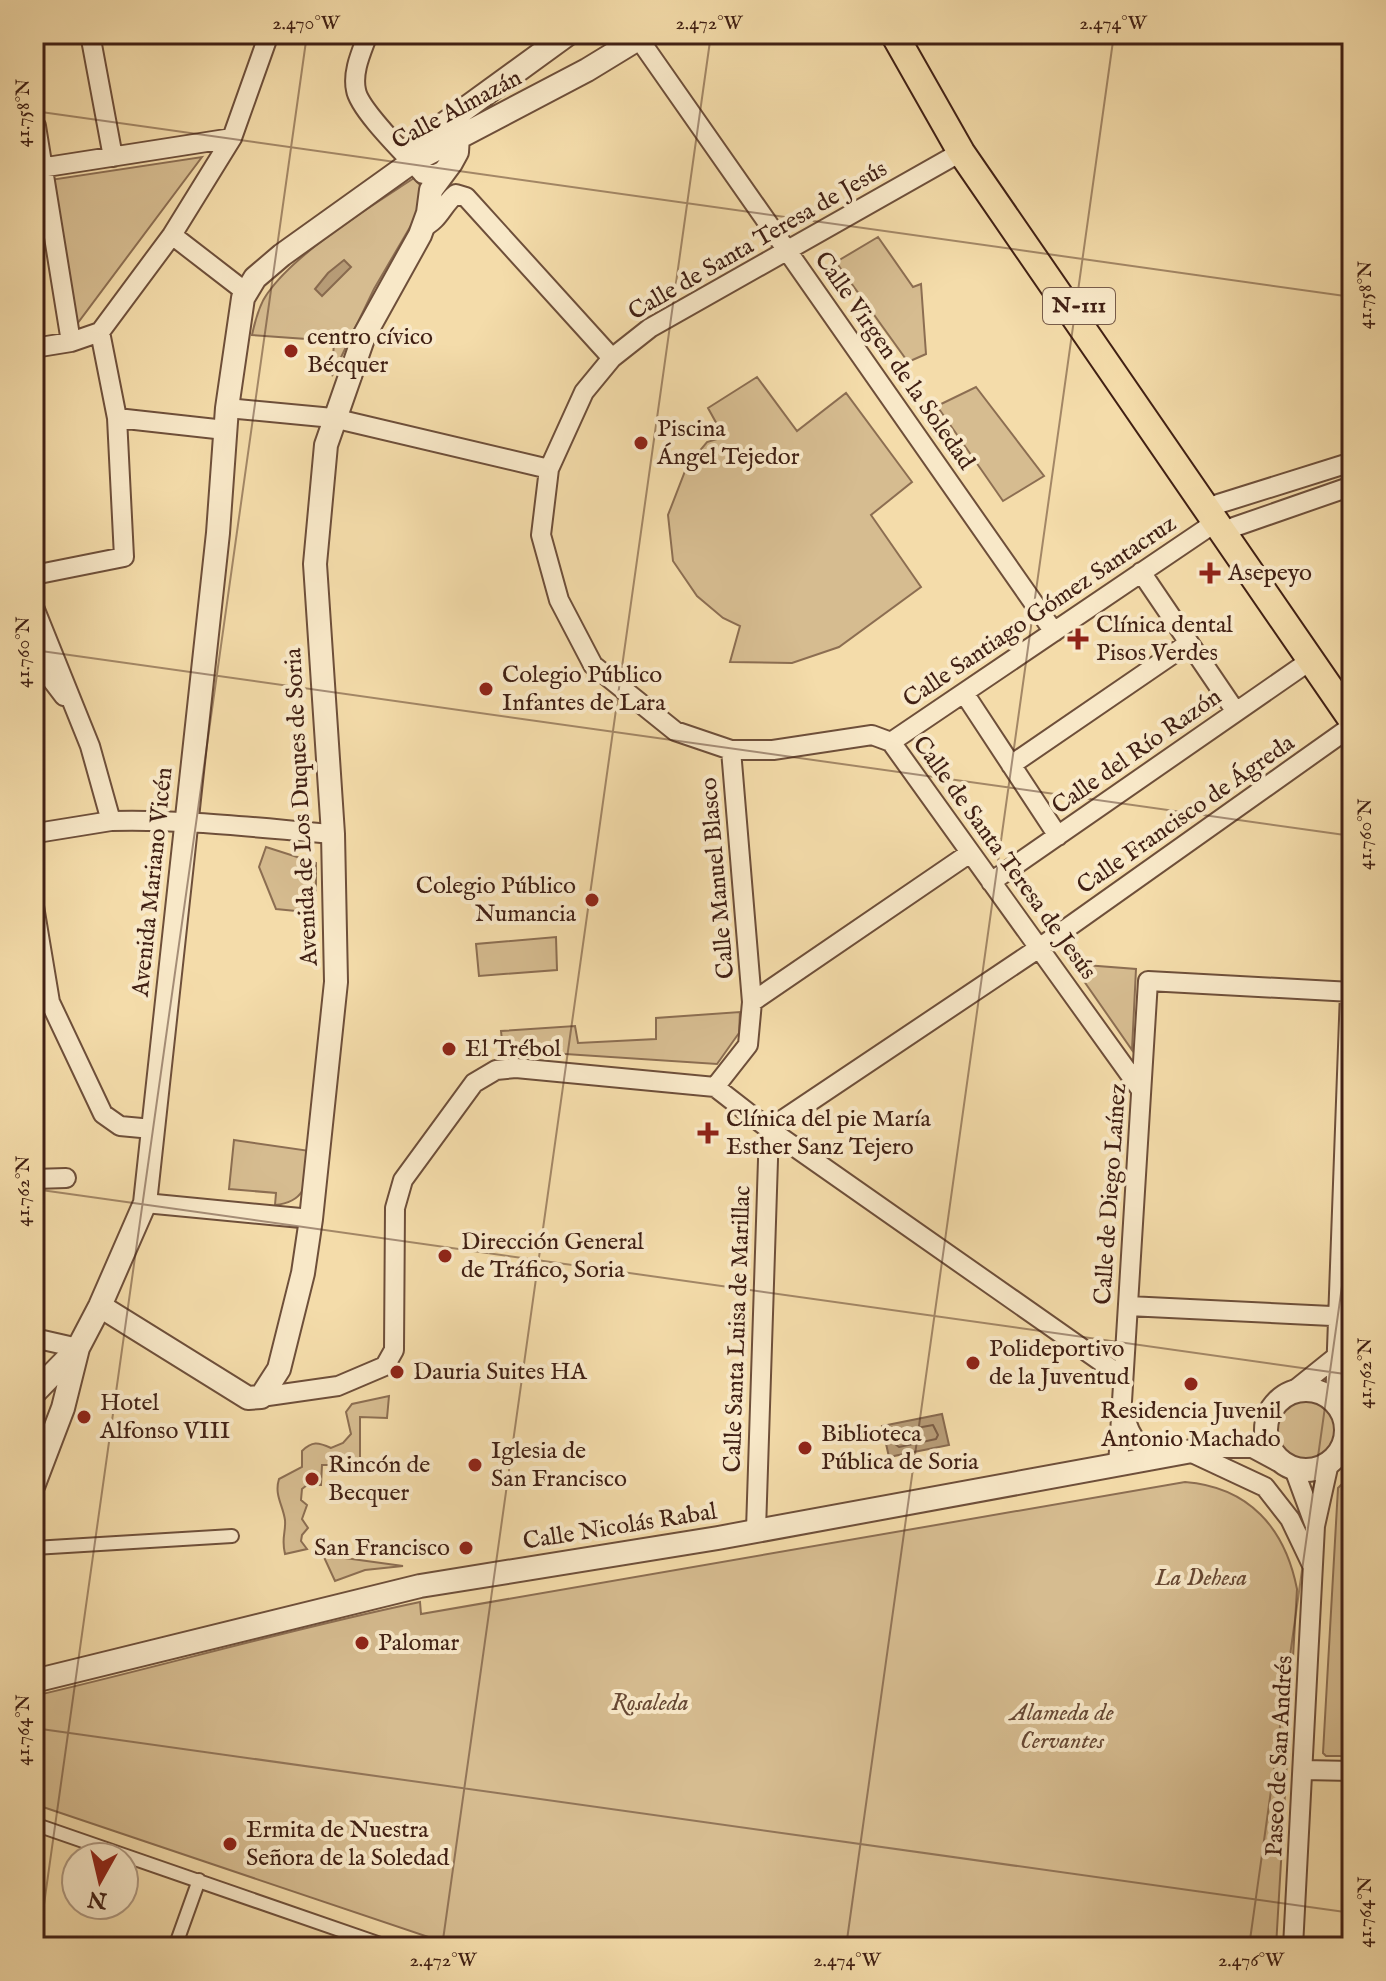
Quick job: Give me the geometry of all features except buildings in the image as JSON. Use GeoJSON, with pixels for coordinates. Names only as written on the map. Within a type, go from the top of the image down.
{"type":"FeatureCollection","features":[{"type":"Feature","properties":{"kind":"main road","name":"N-111"},"geometry":{"type":"LineString","coordinates":[[894,34],[959,124],[1222,518],[1352,694]]}},
{"type":"Feature","properties":{"kind":"main road"},"geometry":{"type":"LineString","coordinates":[[912,34],[922,70],[961,152],[1222,518],[1352,720]]}},
{"type":"Feature","properties":{"kind":"street"},"geometry":{"type":"LineString","coordinates":[[90,34],[113,157]]}},
{"type":"Feature","properties":{"kind":"street"},"geometry":{"type":"LineString","coordinates":[[34,348],[71,342],[100,332],[172,235],[232,138],[269,34]]}},
{"type":"Feature","properties":{"kind":"street"},"geometry":{"type":"LineString","coordinates":[[368,34],[356,67],[355,92],[392,143],[407,158],[428,175],[447,169]]}},
{"type":"Feature","properties":{"kind":"street","name":"Calle Almazán"},"geometry":{"type":"LineString","coordinates":[[370,185],[568,34]]}},
{"type":"Feature","properties":{"kind":"street","name":"Calle Almazán"},"geometry":{"type":"LineString","coordinates":[[407,158],[458,136],[587,70],[643,36]]}},
{"type":"Feature","properties":{"kind":"street","name":"Calle Virgen de la Soledad"},"geometry":{"type":"LineString","coordinates":[[643,36],[1054,632]]}},
{"type":"Feature","properties":{"kind":"street"},"geometry":{"type":"LineString","coordinates":[[36,126],[38,168],[71,342]]}},
{"type":"Feature","properties":{"kind":"street","name":"Avenida de Los Duques de Soria"},"geometry":{"type":"LineString","coordinates":[[261,1397],[274,1380],[285,1349],[303,1273],[336,982],[333,834],[315,564],[326,445],[364,336],[423,227],[433,185],[457,152],[458,136]]}},
{"type":"Feature","properties":{"kind":"street"},"geometry":{"type":"LineString","coordinates":[[38,168],[232,138]]}},
{"type":"Feature","properties":{"kind":"street","name":"Calle de Santa Teresa de Jesús"},"geometry":{"type":"LineString","coordinates":[[961,152],[650,328],[612,358],[584,392],[549,469],[541,535],[559,600],[593,665],[675,731],[731,750],[773,750],[872,735],[891,742],[1141,1090]]}},
{"type":"Feature","properties":{"kind":"street"},"geometry":{"type":"LineString","coordinates":[[172,235],[238,286],[275,250],[370,185]]}},
{"type":"Feature","properties":{"kind":"street","name":"Avenida Mariano Vicén"},"geometry":{"type":"LineString","coordinates":[[78,1348],[145,1203],[218,533],[226,419],[237,325],[247,288],[282,255],[370,185]]}},
{"type":"Feature","properties":{"kind":"street"},"geometry":{"type":"LineString","coordinates":[[423,227],[430,224],[445,203],[456,194],[471,202],[612,358]]}},
{"type":"Feature","properties":{"kind":"street","name":"Avenida Mariano Vicén"},"geometry":{"type":"LineString","coordinates":[[226,419],[225,354],[230,305],[238,286]]}},
{"type":"Feature","properties":{"kind":"street"},"geometry":{"type":"LineString","coordinates":[[34,575],[124,557],[117,418],[100,332]]}},
{"type":"Feature","properties":{"kind":"street"},"geometry":{"type":"LineString","coordinates":[[117,418],[333,418],[549,469]]}},
{"type":"Feature","properties":{"kind":"street"},"geometry":{"type":"LineString","coordinates":[[1222,518],[1352,462]]}},
{"type":"Feature","properties":{"kind":"street"},"geometry":{"type":"LineString","coordinates":[[1222,518],[1352,486]]}},
{"type":"Feature","properties":{"kind":"street","name":"Calle Santiago Gómez Santacruz"},"geometry":{"type":"LineString","coordinates":[[891,742],[1222,518]]}},
{"type":"Feature","properties":{"kind":"street"},"geometry":{"type":"LineString","coordinates":[[1141,572],[1236,712]]}},
{"type":"Feature","properties":{"kind":"street"},"geometry":{"type":"LineString","coordinates":[[34,607],[90,746],[111,821]]}},
{"type":"Feature","properties":{"kind":"street"},"geometry":{"type":"LineString","coordinates":[[34,642],[48,675],[76,710]]}},
{"type":"Feature","properties":{"kind":"street"},"geometry":{"type":"LineString","coordinates":[[1011,765],[1189,643]]}},
{"type":"Feature","properties":{"kind":"street","name":"Calle del Río Razón"},"geometry":{"type":"LineString","coordinates":[[991,882],[1311,660]]}},
{"type":"Feature","properties":{"kind":"street"},"geometry":{"type":"LineString","coordinates":[[964,693],[1058,836]]}},
{"type":"Feature","properties":{"kind":"street","name":"Calle Francisco de Ágreda"},"geometry":{"type":"LineString","coordinates":[[769,1129],[1039,948],[1352,726]]}},
{"type":"Feature","properties":{"kind":"street","name":"Calle Manuel Blasco"},"geometry":{"type":"LineString","coordinates":[[715,1087],[748,1045],[752,1002],[731,750]]}},
{"type":"Feature","properties":{"kind":"street"},"geometry":{"type":"LineString","coordinates":[[43,832],[111,821],[165,820],[333,834]]}},
{"type":"Feature","properties":{"kind":"street"},"geometry":{"type":"LineString","coordinates":[[752,1002],[970,853]]}},
{"type":"Feature","properties":{"kind":"street"},"geometry":{"type":"LineString","coordinates":[[34,906],[50,1002],[103,1114],[120,1126],[152,1129]]}},
{"type":"Feature","properties":{"kind":"street","name":"Calle de Diego Laínez"},"geometry":{"type":"LineString","coordinates":[[1118,1466],[1148,981],[1351,992]]}},
{"type":"Feature","properties":{"kind":"street"},"geometry":{"type":"LineString","coordinates":[[1335,1403],[1337,1356],[1345,1317],[1351,992]]}},
{"type":"Feature","properties":{"kind":"street"},"geometry":{"type":"LineString","coordinates":[[100,1306],[242,1396],[261,1397],[338,1386],[385,1366],[394,1350],[395,1208],[403,1180],[474,1083],[496,1070],[516,1068],[715,1087],[769,1129],[1123,1377]]}},
{"type":"Feature","properties":{"kind":"street","name":"Calle Santa Luisa de Marillac"},"geometry":{"type":"LineString","coordinates":[[756,1530],[769,1129]]}},
{"type":"Feature","properties":{"kind":"street"},"geometry":{"type":"LineString","coordinates":[[34,1179],[66,1178]]}},
{"type":"Feature","properties":{"kind":"street"},"geometry":{"type":"LineString","coordinates":[[145,1203],[311,1219]]}},
{"type":"Feature","properties":{"kind":"street"},"geometry":{"type":"LineString","coordinates":[[1080,1347],[1097,1350],[1110,1347],[1127,1315],[1345,1317]]}},
{"type":"Feature","properties":{"kind":"street"},"geometry":{"type":"LineString","coordinates":[[34,1338],[78,1348]]}},
{"type":"Feature","properties":{"kind":"street"},"geometry":{"type":"LineString","coordinates":[[34,1393],[78,1348]]}},
{"type":"Feature","properties":{"kind":"street"},"geometry":{"type":"LineString","coordinates":[[34,1484],[63,1408],[78,1348]]}},
{"type":"Feature","properties":{"kind":"street"},"geometry":{"type":"LineString","coordinates":[[1291,1393],[1312,1390],[1335,1403],[1346,1425],[1340,1458],[1312,1470],[1286,1464],[1268,1445],[1266,1436],[1271,1410],[1291,1393],[1337,1356]]}},
{"type":"Feature","properties":{"kind":"street","name":"Calle de Diego Laínez"},"geometry":{"type":"LineString","coordinates":[[1123,1410],[1129,1433],[1149,1453],[1163,1456]]}},
{"type":"Feature","properties":{"kind":"street","name":"Calle Nicolás Rabal"},"geometry":{"type":"LineString","coordinates":[[1219,1446],[1249,1432],[1271,1410]]}},
{"type":"Feature","properties":{"kind":"street","name":"Calle Nicolás Rabal"},"geometry":{"type":"LineString","coordinates":[[34,1681],[420,1586],[756,1530],[1188,1451],[1219,1446],[1253,1446],[1286,1464]]}},
{"type":"Feature","properties":{"kind":"street","name":"Paseo de San Andrés"},"geometry":{"type":"LineString","coordinates":[[1188,1451],[1265,1487],[1290,1519],[1314,1568]]}},
{"type":"Feature","properties":{"kind":"street","name":"Paseo de San Andrés"},"geometry":{"type":"LineString","coordinates":[[1293,1947],[1315,1526],[1340,1458]]}},
{"type":"Feature","properties":{"kind":"street","name":"Paseo de San Andrés"},"geometry":{"type":"LineString","coordinates":[[1286,1464],[1315,1526]]}},
{"type":"Feature","properties":{"kind":"street"},"geometry":{"type":"LineString","coordinates":[[34,1548],[232,1536]]}},
{"type":"Feature","properties":{"kind":"street"},"geometry":{"type":"LineString","coordinates":[[1304,1770],[1352,1771]]}},
{"type":"Feature","properties":{"kind":"street"},"geometry":{"type":"LineString","coordinates":[[34,1824],[389,1947]]}},
{"type":"Feature","properties":{"kind":"street"},"geometry":{"type":"LineString","coordinates":[[175,1947],[199,1880]]}},
{"type":"Feature","properties":{"kind":"green space"},"geometry":{"type":"Polygon","coordinates":[[[202,157],[77,324],[50,180],[202,157]]]}},
{"type":"Feature","properties":{"kind":"green space"},"geometry":{"type":"Polygon","coordinates":[[[414,178],[423,194],[420,210],[374,289],[332,376],[334,341],[252,335],[264,298],[296,262],[335,231],[414,178]]]}},
{"type":"Feature","properties":{"kind":"green space"},"geometry":{"type":"Polygon","coordinates":[[[878,237],[913,287],[921,284],[926,354],[908,362],[836,262],[878,237]]]}},
{"type":"Feature","properties":{"kind":"green space"},"geometry":{"type":"Polygon","coordinates":[[[757,377],[797,431],[846,393],[912,482],[871,515],[921,587],[839,647],[792,663],[730,662],[740,626],[723,618],[697,596],[673,561],[668,515],[687,466],[707,442],[724,437],[708,408],[757,377]]]}},
{"type":"Feature","properties":{"kind":"green space"},"geometry":{"type":"Polygon","coordinates":[[[976,387],[1044,476],[1003,501],[937,406],[976,387]]]}},
{"type":"Feature","properties":{"kind":"green space"},"geometry":{"type":"Polygon","coordinates":[[[266,847],[316,863],[316,913],[276,909],[259,867],[266,847]]]}},
{"type":"Feature","properties":{"kind":"green space"},"geometry":{"type":"Polygon","coordinates":[[[556,937],[557,970],[479,976],[476,944],[556,937]]]}},
{"type":"Feature","properties":{"kind":"green space"},"geometry":{"type":"Polygon","coordinates":[[[1072,964],[1136,969],[1132,1050],[1072,964]]]}},
{"type":"Feature","properties":{"kind":"green space"},"geometry":{"type":"Polygon","coordinates":[[[740,1012],[739,1033],[717,1064],[503,1050],[501,1031],[575,1026],[578,1043],[656,1039],[656,1018],[740,1012]]]}},
{"type":"Feature","properties":{"kind":"green space"},"geometry":{"type":"Polygon","coordinates":[[[234,1140],[310,1151],[306,1179],[300,1194],[286,1203],[275,1205],[276,1193],[229,1189],[234,1140]]]}},
{"type":"Feature","properties":{"kind":"green space"},"geometry":{"type":"Polygon","coordinates":[[[389,1396],[387,1418],[360,1417],[360,1465],[322,1465],[321,1485],[307,1485],[302,1489],[301,1500],[307,1505],[302,1519],[308,1528],[301,1541],[307,1549],[285,1554],[285,1520],[278,1495],[279,1479],[302,1467],[302,1451],[309,1445],[331,1448],[343,1443],[351,1434],[346,1412],[352,1404],[389,1396]]]}},
{"type":"Feature","properties":{"kind":"green space"},"geometry":{"type":"Polygon","coordinates":[[[1306,1396],[1329,1406],[1339,1429],[1329,1452],[1306,1462],[1283,1452],[1273,1429],[1283,1406],[1306,1396]]]}},
{"type":"Feature","properties":{"kind":"green space"},"geometry":{"type":"Polygon","coordinates":[[[1345,1481],[1352,1481],[1352,1756],[1326,1756],[1323,1753],[1338,1488],[1345,1481]]]}},
{"type":"Feature","properties":{"kind":"green space","name":"Alameda de Cervantes"},"geometry":{"type":"Polygon","coordinates":[[[1185,1482],[1228,1492],[1260,1514],[1283,1547],[1297,1589],[1276,1947],[458,1947],[34,1804],[34,1696],[420,1602],[421,1614],[1185,1482]]]}},
{"type":"Feature","properties":{"kind":"green space"},"geometry":{"type":"Polygon","coordinates":[[[323,1555],[403,1566],[365,1570],[335,1581],[323,1555]]]}},
{"type":"Feature","properties":{"kind":"water"},"geometry":{"type":"Polygon","coordinates":[[[344,260],[351,267],[322,296],[315,289],[344,260]]]}},
{"type":"Feature","properties":{"kind":"water"},"geometry":{"type":"Polygon","coordinates":[[[942,1414],[949,1445],[889,1457],[882,1426],[942,1414]]]}},
{"type":"Feature","properties":{"kind":"place","name":"centro cívico Bécquer"},"geometry":{"type":"Point","coordinates":[291,351]}},
{"type":"Feature","properties":{"kind":"place","name":"Piscina Ángel Tejedor"},"geometry":{"type":"Point","coordinates":[641,443]}},
{"type":"Feature","properties":{"kind":"place","name":"Asepeyo"},"geometry":{"type":"Point","coordinates":[1210,573]}},
{"type":"Feature","properties":{"kind":"place","name":"Clínica dental Pisos Verdes"},"geometry":{"type":"Point","coordinates":[1078,639]}},
{"type":"Feature","properties":{"kind":"place","name":"Colegio Público Infantes de Lara"},"geometry":{"type":"Point","coordinates":[486,689]}},
{"type":"Feature","properties":{"kind":"place","name":"Colegio Público Numancia"},"geometry":{"type":"Point","coordinates":[592,900]}},
{"type":"Feature","properties":{"kind":"place","name":"El Trébol"},"geometry":{"type":"Point","coordinates":[449,1049]}},
{"type":"Feature","properties":{"kind":"place","name":"Clínica del pie María Esther Sanz Tejero"},"geometry":{"type":"Point","coordinates":[708,1133]}},
{"type":"Feature","properties":{"kind":"place","name":"Dirección General de Tráfico, Soria"},"geometry":{"type":"Point","coordinates":[445,1256]}},
{"type":"Feature","properties":{"kind":"place","name":"Polideportivo de la Juventud"},"geometry":{"type":"Point","coordinates":[973,1363]}},
{"type":"Feature","properties":{"kind":"place","name":"Dauria Suites HA"},"geometry":{"type":"Point","coordinates":[397,1372]}},
{"type":"Feature","properties":{"kind":"place","name":"Residencia Juvenil Antonio Machado"},"geometry":{"type":"Point","coordinates":[1191,1384]}},
{"type":"Feature","properties":{"kind":"place","name":"Hotel Alfonso VIII"},"geometry":{"type":"Point","coordinates":[84,1417]}},
{"type":"Feature","properties":{"kind":"place","name":"Biblioteca Pública de Soria"},"geometry":{"type":"Point","coordinates":[805,1448]}},
{"type":"Feature","properties":{"kind":"place","name":"Iglesia de San Francisco"},"geometry":{"type":"Point","coordinates":[475,1465]}},
{"type":"Feature","properties":{"kind":"place","name":"Rincón de Becquer"},"geometry":{"type":"Point","coordinates":[312,1479]}},
{"type":"Feature","properties":{"kind":"place","name":"San Francisco"},"geometry":{"type":"Point","coordinates":[466,1548]}},
{"type":"Feature","properties":{"kind":"place","name":"Palomar"},"geometry":{"type":"Point","coordinates":[362,1643]}},
{"type":"Feature","properties":{"kind":"place","name":"Ermita de Nuestra Señora de la Soledad"},"geometry":{"type":"Point","coordinates":[230,1844]}},
{"type":"Feature","properties":{"kind":"park label","name":"La Dehesa"},"geometry":{"type":"Point","coordinates":[1201,1578]}},
{"type":"Feature","properties":{"kind":"park label","name":"Rosaleda"},"geometry":{"type":"Point","coordinates":[650,1703]}}]}
